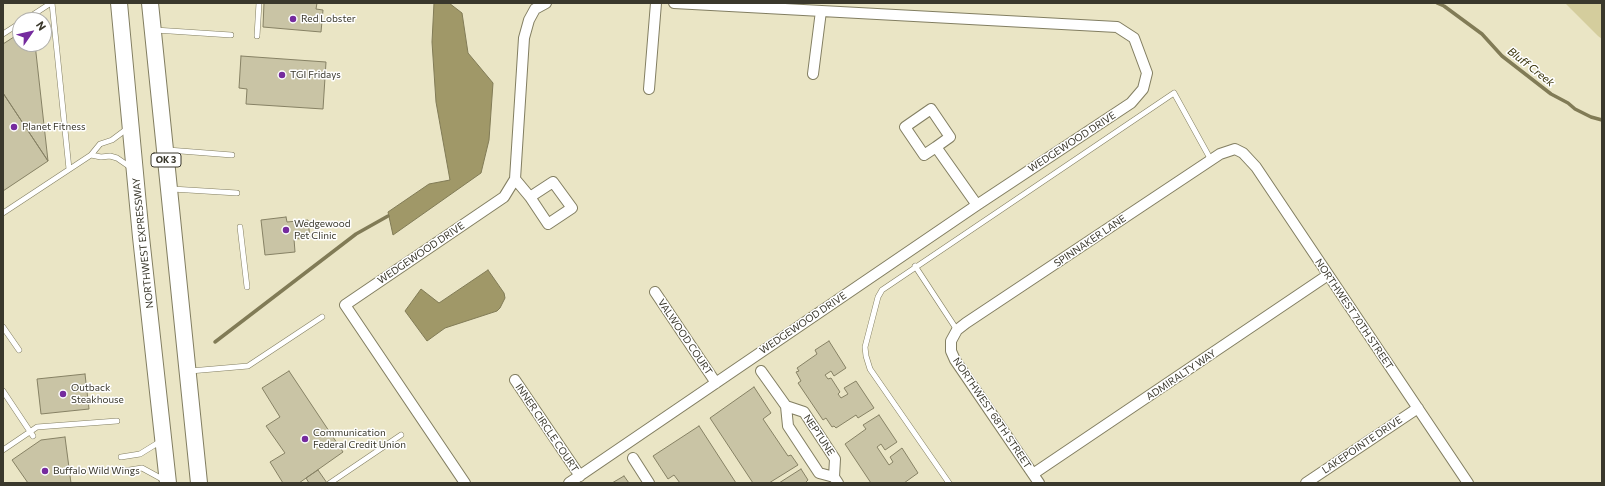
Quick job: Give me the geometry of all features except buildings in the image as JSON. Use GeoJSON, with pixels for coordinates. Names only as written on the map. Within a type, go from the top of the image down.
{"type":"FeatureCollection","features":[{"type":"Feature","properties":{"kind":"highway","name":"NORTHWEST EXPRESSWAY"},"geometry":{"type":"LineString","coordinates":[[119,3],[168,483]]}},
{"type":"Feature","properties":{"kind":"highway","name":"OK 3"},"geometry":{"type":"LineString","coordinates":[[150,3],[199,483]]}},
{"type":"Feature","properties":{"kind":"street","name":"WEDGEWOOD DRIVE"},"geometry":{"type":"LineString","coordinates":[[465,483],[345,305],[504,198],[515,179],[524,38],[529,20],[535,9],[546,3]]}},
{"type":"Feature","properties":{"kind":"street"},"geometry":{"type":"LineString","coordinates":[[649,89],[656,3]]}},
{"type":"Feature","properties":{"kind":"street","name":"WEDGEWOOD DRIVE"},"geometry":{"type":"LineString","coordinates":[[569,483],[977,205],[1131,103],[1143,89],[1146,73],[1134,38],[1117,27],[674,3]]}},
{"type":"Feature","properties":{"kind":"street"},"geometry":{"type":"LineString","coordinates":[[814,74],[820,11]]}},
{"type":"Feature","properties":{"kind":"street"},"geometry":{"type":"LineString","coordinates":[[931,109],[950,137],[936,147],[924,155],[905,127],[931,109]]}},
{"type":"Feature","properties":{"kind":"street"},"geometry":{"type":"LineString","coordinates":[[936,147],[977,205]]}},
{"type":"Feature","properties":{"kind":"street","name":"SPINNAKER LANE"},"geometry":{"type":"LineString","coordinates":[[951,341],[958,330],[1220,154],[1235,150]]}},
{"type":"Feature","properties":{"kind":"street","name":"NORTHWEST 70TH STREET"},"geometry":{"type":"LineString","coordinates":[[1235,150],[1243,153],[1250,159],[1468,483]]}},
{"type":"Feature","properties":{"kind":"street"},"geometry":{"type":"LineString","coordinates":[[515,179],[530,197]]}},
{"type":"Feature","properties":{"kind":"street","name":"ADMIRALTY WAY"},"geometry":{"type":"LineString","coordinates":[[1036,479],[1328,276]]}},
{"type":"Feature","properties":{"kind":"street","name":"VALWOOD COURT"},"geometry":{"type":"LineString","coordinates":[[654,292],[716,383]]}},
{"type":"Feature","properties":{"kind":"street","name":"NORTHWEST 68TH STREET"},"geometry":{"type":"LineString","coordinates":[[951,341],[951,351],[955,360],[1036,479]]}},
{"type":"Feature","properties":{"kind":"street","name":"NEPTUNE"},"geometry":{"type":"LineString","coordinates":[[761,371],[786,406],[788,426],[818,473],[836,480],[835,459],[804,412],[786,406]]}},
{"type":"Feature","properties":{"kind":"street","name":"INNER CIRCLE COURT"},"geometry":{"type":"LineString","coordinates":[[515,380],[580,476]]}},
{"type":"Feature","properties":{"kind":"street","name":"LAKEPOINTE DRIVE"},"geometry":{"type":"LineString","coordinates":[[1306,483],[1418,408]]}},
{"type":"Feature","properties":{"kind":"street"},"geometry":{"type":"LineString","coordinates":[[633,458],[649,483]]}},
{"type":"Feature","properties":{"kind":"lane"},"geometry":{"type":"LineString","coordinates":[[37,12],[52,3],[69,169]]}},
{"type":"Feature","properties":{"kind":"lane"},"geometry":{"type":"LineString","coordinates":[[257,36],[260,3]]}},
{"type":"Feature","properties":{"kind":"lane"},"geometry":{"type":"LineString","coordinates":[[3,34],[12,28]]}},
{"type":"Feature","properties":{"kind":"lane"},"geometry":{"type":"LineString","coordinates":[[153,30],[231,35]]}},
{"type":"Feature","properties":{"kind":"lane"},"geometry":{"type":"LineString","coordinates":[[949,483],[870,369],[865,347],[878,297],[882,290],[915,266],[1174,93],[1211,160]]}},
{"type":"Feature","properties":{"kind":"lane"},"geometry":{"type":"LineString","coordinates":[[3,213],[91,155],[100,144],[112,140],[131,127]]}},
{"type":"Feature","properties":{"kind":"lane"},"geometry":{"type":"LineString","coordinates":[[165,150],[232,155]]}},
{"type":"Feature","properties":{"kind":"lane"},"geometry":{"type":"LineString","coordinates":[[91,155],[117,158],[135,170]]}},
{"type":"Feature","properties":{"kind":"lane"},"geometry":{"type":"LineString","coordinates":[[169,189],[237,193]]}},
{"type":"Feature","properties":{"kind":"lane"},"geometry":{"type":"LineString","coordinates":[[240,227],[248,287]]}},
{"type":"Feature","properties":{"kind":"lane"},"geometry":{"type":"LineString","coordinates":[[915,266],[958,330]]}},
{"type":"Feature","properties":{"kind":"lane"},"geometry":{"type":"LineString","coordinates":[[187,372],[248,366],[322,317]]}},
{"type":"Feature","properties":{"kind":"lane"},"geometry":{"type":"LineString","coordinates":[[3,327],[19,350]]}},
{"type":"Feature","properties":{"kind":"lane"},"geometry":{"type":"LineString","coordinates":[[3,391],[31,434]]}},
{"type":"Feature","properties":{"kind":"lane"},"geometry":{"type":"LineString","coordinates":[[3,449],[31,434],[40,427],[117,421]]}},
{"type":"Feature","properties":{"kind":"lane"},"geometry":{"type":"LineString","coordinates":[[330,483],[401,435]]}},
{"type":"Feature","properties":{"kind":"lane"},"geometry":{"type":"LineString","coordinates":[[121,457],[140,454],[164,439]]}},
{"type":"Feature","properties":{"kind":"lane"},"geometry":{"type":"LineString","coordinates":[[122,471],[142,468],[168,483]]}},
{"type":"Feature","properties":{"kind":"shaded area"},"geometry":{"type":"Polygon","coordinates":[[[434,3],[449,3],[462,13],[468,53],[493,83],[489,140],[481,173],[393,235],[388,212],[429,184],[450,180],[436,102],[432,42],[434,3]]]}},
{"type":"Feature","properties":{"kind":"shaded area"},"geometry":{"type":"Polygon","coordinates":[[[1565,3],[1602,3],[1602,39],[1598,36],[1565,3]]]}},
{"type":"Feature","properties":{"kind":"shaded area"},"geometry":{"type":"Polygon","coordinates":[[[488,270],[504,293],[505,298],[500,308],[497,311],[445,328],[427,341],[405,311],[421,289],[439,303],[488,270]]]}},
{"type":"Feature","properties":{"kind":"waterway","name":"Bluff Creek"},"geometry":{"type":"LineString","coordinates":[[1437,3],[1444,6],[1482,34],[1502,56],[1551,94],[1568,103],[1575,109],[1591,117],[1602,120]]}},
{"type":"Feature","properties":{"kind":"waterway"},"geometry":{"type":"LineString","coordinates":[[215,342],[356,234],[388,216]]}},
{"type":"Feature","properties":{"kind":"place","name":"Red Lobster"},"geometry":{"type":"Point","coordinates":[293,19]}},
{"type":"Feature","properties":{"kind":"place","name":"TGI Fridays"},"geometry":{"type":"Point","coordinates":[282,75]}},
{"type":"Feature","properties":{"kind":"place","name":"Planet Fitness"},"geometry":{"type":"Point","coordinates":[14,127]}},
{"type":"Feature","properties":{"kind":"place","name":"Wedgewood Pet Clinic"},"geometry":{"type":"Point","coordinates":[286,230]}},
{"type":"Feature","properties":{"kind":"place","name":"Outback Steakhouse"},"geometry":{"type":"Point","coordinates":[63,394]}},
{"type":"Feature","properties":{"kind":"place","name":"Communication Federal Credit Union"},"geometry":{"type":"Point","coordinates":[305,439]}},
{"type":"Feature","properties":{"kind":"place","name":"Buffalo Wild Wings"},"geometry":{"type":"Point","coordinates":[45,471]}}]}
